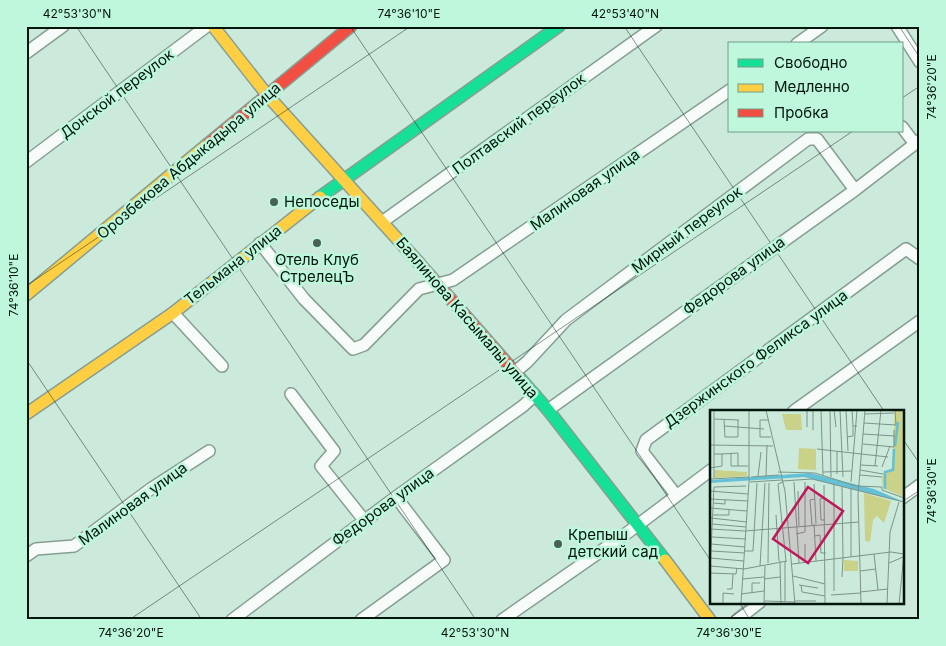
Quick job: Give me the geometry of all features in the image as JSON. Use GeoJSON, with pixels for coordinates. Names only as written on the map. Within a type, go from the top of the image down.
{"type":"FeatureCollection","features":[{"type":"Feature","properties":{"kind":"street"},"geometry":{"type":"LineString","coordinates":[[26,53],[63,26]]}},
{"type":"Feature","properties":{"kind":"street","name":"Донской переулок"},"geometry":{"type":"LineString","coordinates":[[26,162],[207,26]]}},
{"type":"Feature","properties":{"kind":"street","name":"Баялинова Касымалы улица"},"geometry":{"type":"LineString","coordinates":[[213,26],[268,96],[548,410],[638,524],[710,620]]}},
{"type":"Feature","properties":{"kind":"street","name":"Орозбекова Абдыкадыра улица"},"geometry":{"type":"LineString","coordinates":[[26,295],[351,26]]}},
{"type":"Feature","properties":{"kind":"street","name":"Тельмана улица"},"geometry":{"type":"LineString","coordinates":[[26,414],[173,312],[344,179],[559,26]]}},
{"type":"Feature","properties":{"kind":"street","name":"Полтавский переулок"},"geometry":{"type":"LineString","coordinates":[[382,222],[656,26]]}},
{"type":"Feature","properties":{"kind":"street"},"geometry":{"type":"LineString","coordinates":[[799,42],[822,26]]}},
{"type":"Feature","properties":{"kind":"street"},"geometry":{"type":"LineString","coordinates":[[897,26],[920,62]]}},
{"type":"Feature","properties":{"kind":"street","name":"Малиновая улица"},"geometry":{"type":"LineString","coordinates":[[260,243],[304,299],[353,349],[364,345],[419,289],[453,280],[728,91]]}},
{"type":"Feature","properties":{"kind":"street"},"geometry":{"type":"LineString","coordinates":[[904,129],[917,142]]}},
{"type":"Feature","properties":{"kind":"street","name":"Мирный переулок"},"geometry":{"type":"LineString","coordinates":[[515,372],[527,362],[566,320],[812,135],[855,190]]}},
{"type":"Feature","properties":{"kind":"street","name":"Федорова улица"},"geometry":{"type":"LineString","coordinates":[[548,410],[855,190],[917,142]]}},
{"type":"Feature","properties":{"kind":"street","name":"Дзержинского Феликса улица"},"geometry":{"type":"LineString","coordinates":[[676,495],[642,451],[646,440],[906,249],[920,259]]}},
{"type":"Feature","properties":{"kind":"street"},"geometry":{"type":"LineString","coordinates":[[173,312],[222,366]]}},
{"type":"Feature","properties":{"kind":"street"},"geometry":{"type":"LineString","coordinates":[[795,410],[920,321]]}},
{"type":"Feature","properties":{"kind":"street"},"geometry":{"type":"LineString","coordinates":[[291,394],[334,451],[321,466],[364,520]]}},
{"type":"Feature","properties":{"kind":"street","name":"Федорова улица"},"geometry":{"type":"LineString","coordinates":[[232,620],[364,520],[523,406],[535,395]]}},
{"type":"Feature","properties":{"kind":"street","name":"Малиновая улица"},"geometry":{"type":"LineString","coordinates":[[26,556],[36,549],[74,546],[152,488],[209,451]]}},
{"type":"Feature","properties":{"kind":"street"},"geometry":{"type":"LineString","coordinates":[[502,620],[710,471]]}},
{"type":"Feature","properties":{"kind":"street"},"geometry":{"type":"LineString","coordinates":[[904,497],[920,485]]}},
{"type":"Feature","properties":{"kind":"street"},"geometry":{"type":"LineString","coordinates":[[361,620],[444,560],[396,497]]}},
{"type":"Feature","properties":{"kind":"street"},"geometry":{"type":"LineString","coordinates":[[737,620],[757,604]]}},
{"type":"Feature","properties":{"kind":"traffic: fast"},"geometry":{"type":"LineString","coordinates":[[320,197],[559,26]]}},
{"type":"Feature","properties":{"kind":"traffic: fast"},"geometry":{"type":"LineString","coordinates":[[519,377],[548,410],[665,560]]}},
{"type":"Feature","properties":{"kind":"traffic: slow"},"geometry":{"type":"LineString","coordinates":[[213,26],[268,96],[419,263]]}},
{"type":"Feature","properties":{"kind":"traffic: slow"},"geometry":{"type":"LineString","coordinates":[[26,295],[208,144]]}},
{"type":"Feature","properties":{"kind":"traffic: slow"},"geometry":{"type":"LineString","coordinates":[[26,414],[173,313],[320,197]]}},
{"type":"Feature","properties":{"kind":"traffic: slow"},"geometry":{"type":"LineString","coordinates":[[665,560],[710,620]]}},
{"type":"Feature","properties":{"kind":"traffic: jam"},"geometry":{"type":"LineString","coordinates":[[208,144],[351,26]]}},
{"type":"Feature","properties":{"kind":"traffic: jam"},"geometry":{"type":"LineString","coordinates":[[419,263],[519,377]]}},
{"type":"Feature","properties":{"kind":"place","name":"Непоседы"},"geometry":{"type":"Point","coordinates":[274,202]}},
{"type":"Feature","properties":{"kind":"place","name":"Отель Клуб СтрелецЪ"},"geometry":{"type":"Point","coordinates":[317,243]}},
{"type":"Feature","properties":{"kind":"place","name":"Крепыш детский сад"},"geometry":{"type":"Point","coordinates":[558,544]}}]}
